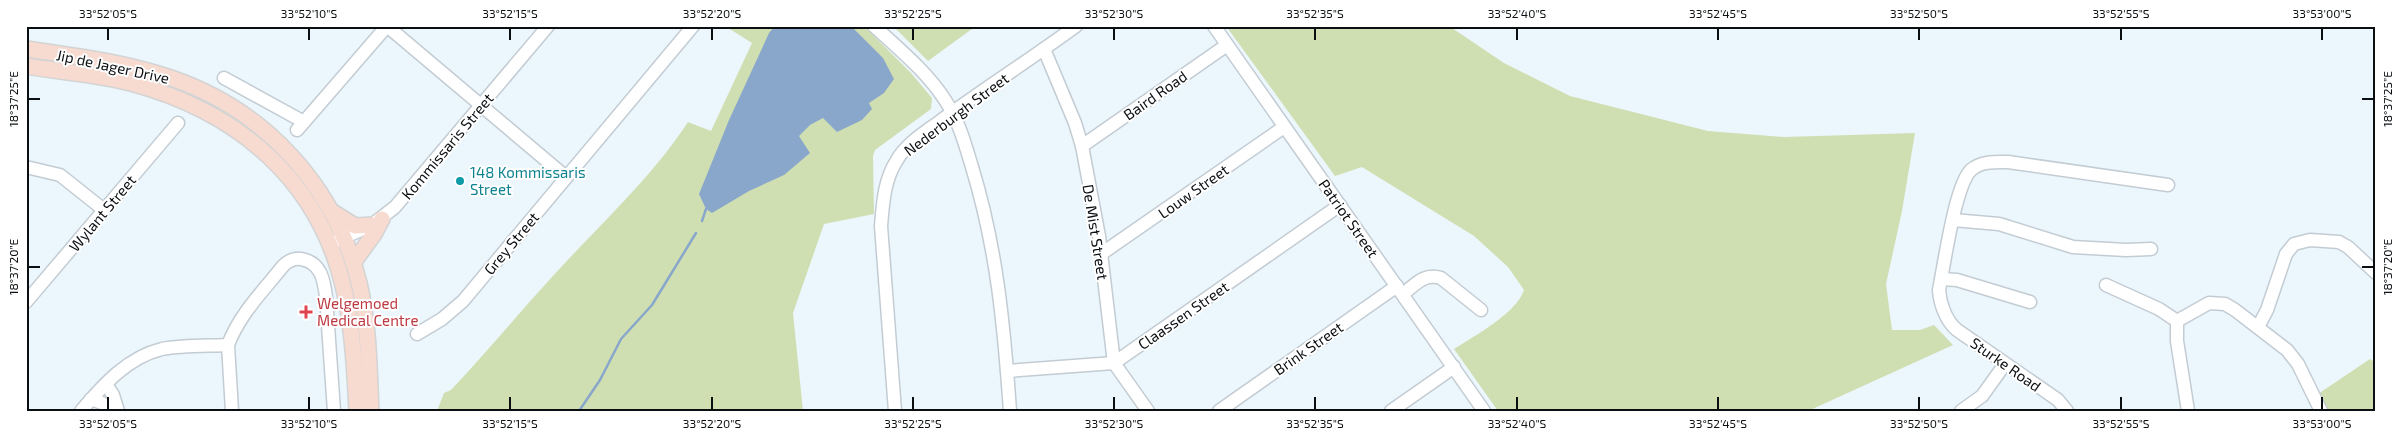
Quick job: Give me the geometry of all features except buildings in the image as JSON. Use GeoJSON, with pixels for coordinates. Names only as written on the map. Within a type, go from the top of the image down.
{"type":"FeatureCollection","features":[{"type":"Feature","properties":{"kind":"main road","name":"Jip de Jager Drive"},"geometry":{"type":"LineString","coordinates":[[26,49],[105,61],[171,78],[223,100],[248,116],[289,151],[319,191],[331,211],[351,328],[357,411]]}},
{"type":"Feature","properties":{"kind":"main road","name":"Jip de Jager Drive"},"geometry":{"type":"LineString","coordinates":[[26,66],[130,82],[179,99],[215,116],[258,147],[291,180],[353,263],[366,328],[371,411]]}},
{"type":"Feature","properties":{"kind":"main road"},"geometry":{"type":"LineString","coordinates":[[331,211],[355,226],[377,222],[374,234],[353,263]]}},
{"type":"Feature","properties":{"kind":"street"},"geometry":{"type":"LineString","coordinates":[[224,78],[300,126],[387,26],[566,177]]}},
{"type":"Feature","properties":{"kind":"street","name":"Kommissaris Street"},"geometry":{"type":"LineString","coordinates":[[337,241],[377,222],[395,207],[548,26]]}},
{"type":"Feature","properties":{"kind":"street","name":"Grey Street"},"geometry":{"type":"LineString","coordinates":[[417,334],[442,318],[463,301],[692,26]]}},
{"type":"Feature","properties":{"kind":"street"},"geometry":{"type":"LineString","coordinates":[[874,26],[935,86],[953,112],[986,212],[1002,301],[1010,411]]}},
{"type":"Feature","properties":{"kind":"street","name":"Nederburgh Street"},"geometry":{"type":"LineString","coordinates":[[895,411],[881,226],[883,198],[887,180],[896,160],[904,150],[953,112],[1076,26]]}},
{"type":"Feature","properties":{"kind":"street","name":"Patriot Street"},"geometry":{"type":"LineString","coordinates":[[1214,26],[1484,411]]}},
{"type":"Feature","properties":{"kind":"street","name":"Baird Road"},"geometry":{"type":"LineString","coordinates":[[1082,146],[1227,45]]}},
{"type":"Feature","properties":{"kind":"street","name":"De Mist Street"},"geometry":{"type":"LineString","coordinates":[[1044,49],[1075,123],[1082,146],[1101,254],[1114,362],[1148,411]]}},
{"type":"Feature","properties":{"kind":"street","name":"Wylant Street"},"geometry":{"type":"LineString","coordinates":[[26,302],[178,123]]}},
{"type":"Feature","properties":{"kind":"street","name":"Louw Street"},"geometry":{"type":"LineString","coordinates":[[1101,254],[1284,127]]}},
{"type":"Feature","properties":{"kind":"street"},"geometry":{"type":"LineString","coordinates":[[2030,302],[1957,280],[1942,279],[1960,191],[1967,175],[1976,166],[1995,162],[2020,164],[2093,176],[2168,185]]}},
{"type":"Feature","properties":{"kind":"street"},"geometry":{"type":"LineString","coordinates":[[26,167],[60,175],[104,210]]}},
{"type":"Feature","properties":{"kind":"street","name":"Claassen Street"},"geometry":{"type":"LineString","coordinates":[[1007,371],[1114,362],[1340,205]]}},
{"type":"Feature","properties":{"kind":"street"},"geometry":{"type":"LineString","coordinates":[[1954,220],[2011,226],[2073,247],[2126,250],[2151,249]]}},
{"type":"Feature","properties":{"kind":"street"},"geometry":{"type":"LineString","coordinates":[[2258,327],[2267,310],[2286,254],[2294,244],[2310,240],[2339,242],[2376,273]]}},
{"type":"Feature","properties":{"kind":"street"},"geometry":{"type":"LineString","coordinates":[[232,411],[228,345],[238,323],[283,266],[289,261],[298,259],[316,266],[323,279],[334,411]]}},
{"type":"Feature","properties":{"kind":"street","name":"Brink Street"},"geometry":{"type":"LineString","coordinates":[[1219,411],[1400,290],[1424,277],[1434,276],[1441,278],[1481,310]]}},
{"type":"Feature","properties":{"kind":"street","name":"Sturke Road"},"geometry":{"type":"LineString","coordinates":[[1942,279],[1940,297],[1946,316],[1953,327],[2058,400],[2067,411]]}},
{"type":"Feature","properties":{"kind":"street"},"geometry":{"type":"LineString","coordinates":[[2106,285],[2159,309],[2177,322]]}},
{"type":"Feature","properties":{"kind":"street"},"geometry":{"type":"LineString","coordinates":[[2177,322],[2199,307],[2218,303],[2230,307],[2287,350],[2298,364],[2321,411]]}},
{"type":"Feature","properties":{"kind":"street"},"geometry":{"type":"LineString","coordinates":[[2177,322],[2176,341],[2188,411]]}},
{"type":"Feature","properties":{"kind":"street"},"geometry":{"type":"LineString","coordinates":[[81,411],[125,366],[154,352],[173,348],[228,345]]}},
{"type":"Feature","properties":{"kind":"street"},"geometry":{"type":"LineString","coordinates":[[1961,411],[1982,396],[2005,364]]}},
{"type":"Feature","properties":{"kind":"street"},"geometry":{"type":"LineString","coordinates":[[1391,411],[1454,367]]}},
{"type":"Feature","properties":{"kind":"street"},"geometry":{"type":"LineString","coordinates":[[106,384],[113,395],[118,411]]}},
{"type":"Feature","properties":{"kind":"street"},"geometry":{"type":"LineString","coordinates":[[91,399],[102,403],[113,411]]}},
{"type":"Feature","properties":{"kind":"green space"},"geometry":{"type":"Polygon","coordinates":[[[725,26],[864,26],[911,73],[932,98],[931,109],[875,150],[873,156],[874,214],[824,224],[793,313],[803,411],[437,411],[444,393],[451,390],[552,277],[623,202],[657,164],[688,122],[711,131],[752,43],[725,26]]]}},
{"type":"Feature","properties":{"kind":"green space"},"geometry":{"type":"Polygon","coordinates":[[[893,26],[976,26],[928,61],[893,26]]]}},
{"type":"Feature","properties":{"kind":"green space"},"geometry":{"type":"Polygon","coordinates":[[[1226,26],[1449,26],[1504,63],[1570,96],[1708,131],[1784,137],[1915,133],[1902,211],[1886,284],[1892,330],[1920,330],[1934,325],[1953,345],[1808,411],[1498,411],[1454,349],[1494,323],[1520,299],[1524,290],[1508,267],[1474,236],[1362,167],[1335,176],[1226,26]]]}},
{"type":"Feature","properties":{"kind":"green space"},"geometry":{"type":"Polygon","coordinates":[[[2370,359],[2376,363],[2376,411],[2326,411],[2318,394],[2370,359]]]}},
{"type":"Feature","properties":{"kind":"water"},"geometry":{"type":"Polygon","coordinates":[[[775,26],[851,26],[883,58],[894,79],[884,93],[869,103],[872,109],[862,120],[837,132],[823,118],[810,125],[799,136],[810,153],[784,175],[749,191],[712,213],[706,209],[699,194],[729,120],[769,33],[775,26]]]}},
{"type":"Feature","properties":{"kind":"waterway"},"geometry":{"type":"LineString","coordinates":[[702,221],[706,209]]}},
{"type":"Feature","properties":{"kind":"waterway"},"geometry":{"type":"LineString","coordinates":[[579,411],[600,380],[621,339],[652,305],[696,233]]}},
{"type":"Feature","properties":{"kind":"place","name":"148 Kommissaris Street"},"geometry":{"type":"Point","coordinates":[460,181]}},
{"type":"Feature","properties":{"kind":"place","name":"Welgemoed Medical Centre"},"geometry":{"type":"Point","coordinates":[306,312]}}]}
